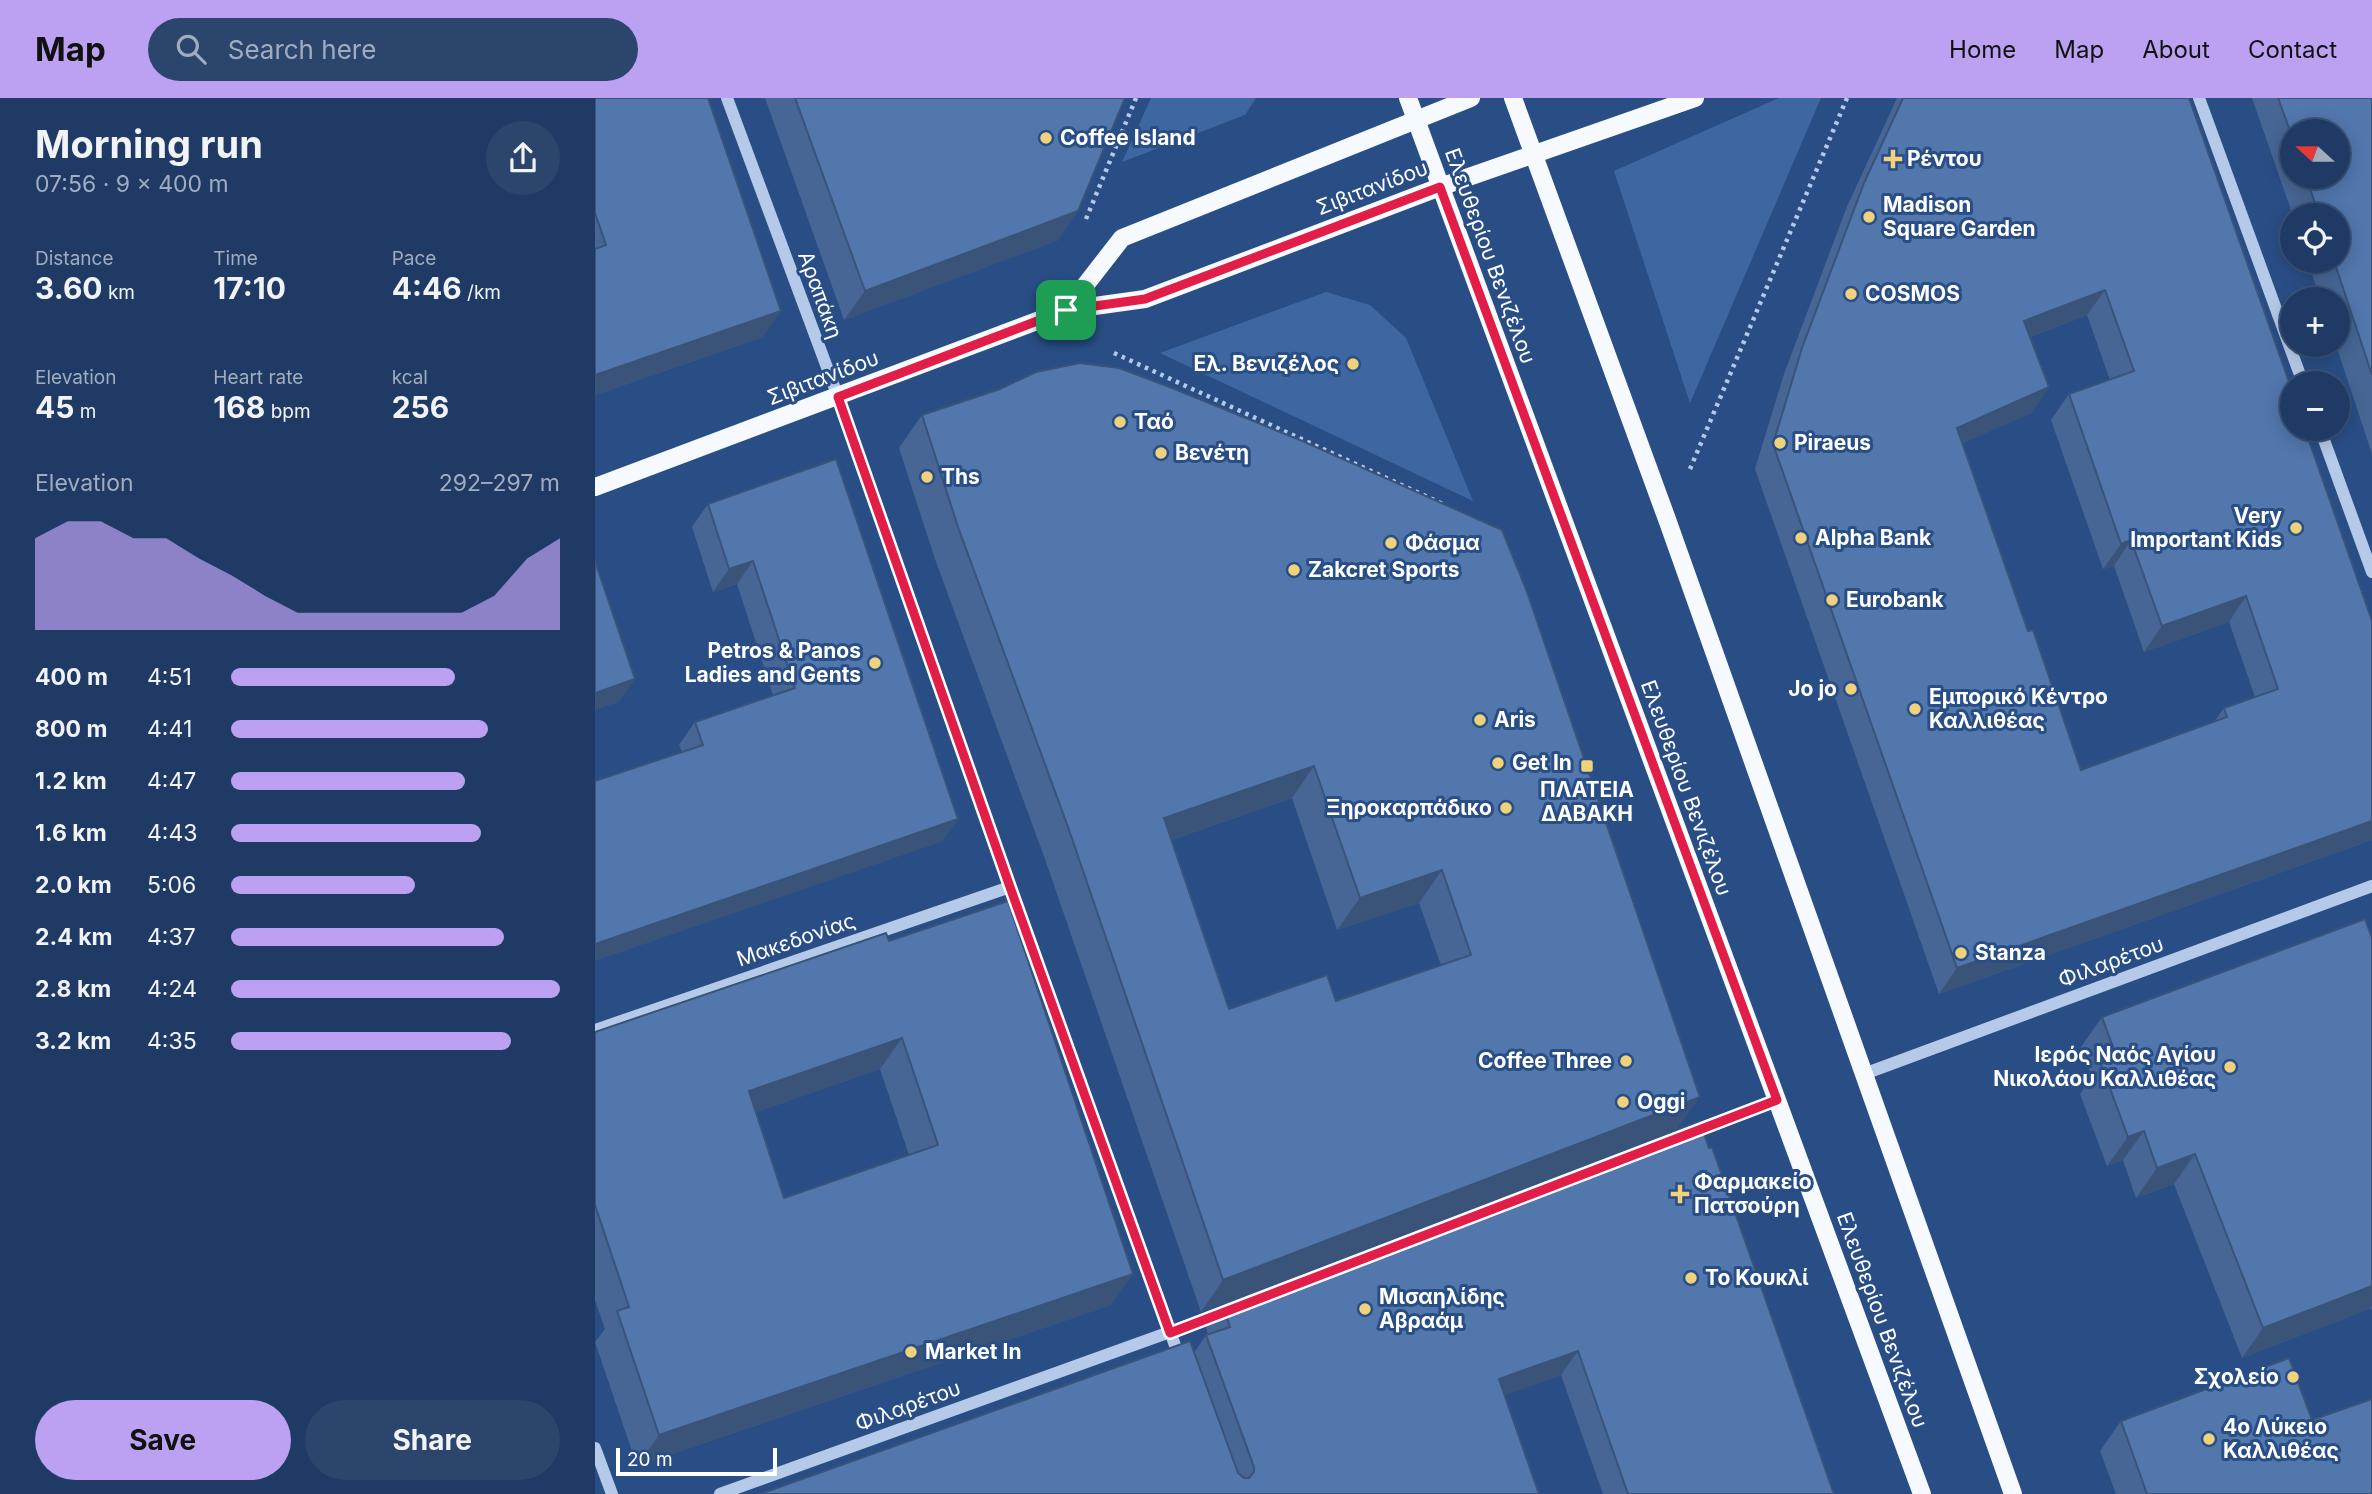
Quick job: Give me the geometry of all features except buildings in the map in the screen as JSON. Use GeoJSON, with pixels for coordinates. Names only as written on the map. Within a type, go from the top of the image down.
{"type":"FeatureCollection","features":[{"type":"Feature","properties":{"kind":"main road","name":"Ελευθερίου Βενιζέλου"},"geometry":{"type":"LineString","coordinates":[[1408,98],[1922,1494]]}},
{"type":"Feature","properties":{"kind":"main road"},"geometry":{"type":"LineString","coordinates":[[1066,310],[1122,238],[1471,98]]}},
{"type":"Feature","properties":{"kind":"main road"},"geometry":{"type":"LineString","coordinates":[[1513,98],[1668,522],[2013,1494]]}},
{"type":"Feature","properties":{"kind":"main road","name":"Σιβιτανίδου"},"geometry":{"type":"LineString","coordinates":[[595,486],[1066,310],[1145,299],[1440,187],[1695,98]]}},
{"type":"Feature","properties":{"kind":"street","name":"Αραπάκη"},"geometry":{"type":"LineString","coordinates":[[727,98],[838,397],[1010,887],[1184,1370]]}},
{"type":"Feature","properties":{"kind":"street"},"geometry":{"type":"LineString","coordinates":[[2199,98],[2299,371]]}},
{"type":"Feature","properties":{"kind":"street"},"geometry":{"type":"LineString","coordinates":[[2324,441],[2372,572]]}},
{"type":"Feature","properties":{"kind":"street","name":"Μακεδονίας"},"geometry":{"type":"LineString","coordinates":[[595,1030],[1010,887]]}},
{"type":"Feature","properties":{"kind":"street","name":"Φιλαρέτου"},"geometry":{"type":"LineString","coordinates":[[1864,1074],[2372,887]]}},
{"type":"Feature","properties":{"kind":"street"},"geometry":{"type":"LineString","coordinates":[[1671,1139],[1777,1100]]}},
{"type":"Feature","properties":{"kind":"street","name":"Φιλαρέτου"},"geometry":{"type":"LineString","coordinates":[[720,1494],[1247,1304]]}},
{"type":"Feature","properties":{"kind":"street"},"geometry":{"type":"LineString","coordinates":[[595,1448],[612,1494]]}},
{"type":"Feature","properties":{"kind":"path"},"geometry":{"type":"LineString","coordinates":[[1083,227],[1136,98]]}},
{"type":"Feature","properties":{"kind":"path"},"geometry":{"type":"LineString","coordinates":[[1668,522],[1847,98]]}},
{"type":"Feature","properties":{"kind":"path"},"geometry":{"type":"LineString","coordinates":[[1114,354],[1450,507]]}},
{"type":"Feature","properties":{"kind":"shaded area"},"geometry":{"type":"Polygon","coordinates":[[[1151,98],[1256,98],[1245,115],[1122,162],[1151,98]]]}},
{"type":"Feature","properties":{"kind":"shaded area"},"geometry":{"type":"Polygon","coordinates":[[[1779,98],[1821,98],[1690,403],[1614,171],[1779,98]]]}},
{"type":"Feature","properties":{"kind":"shaded area"},"geometry":{"type":"Polygon","coordinates":[[[1326,292],[1370,305],[1406,338],[1473,501],[1160,353],[1326,292]]]}},
{"type":"Feature","properties":{"kind":"place","name":"Coffee Island"},"geometry":{"type":"Point","coordinates":[1046,138]}},
{"type":"Feature","properties":{"kind":"place","name":"Ρέντου"},"geometry":{"type":"Point","coordinates":[1893,159]}},
{"type":"Feature","properties":{"kind":"place","name":"Madison Square Garden"},"geometry":{"type":"Point","coordinates":[1869,217]}},
{"type":"Feature","properties":{"kind":"place","name":"COSMOS"},"geometry":{"type":"Point","coordinates":[1851,294]}},
{"type":"Feature","properties":{"kind":"place","name":"Ελ. Βενιζέλος"},"geometry":{"type":"Point","coordinates":[1353,364]}},
{"type":"Feature","properties":{"kind":"place","name":"Ταό"},"geometry":{"type":"Point","coordinates":[1120,422]}},
{"type":"Feature","properties":{"kind":"place","name":"Piraeus"},"geometry":{"type":"Point","coordinates":[1780,443]}},
{"type":"Feature","properties":{"kind":"place","name":"Βενέτη"},"geometry":{"type":"Point","coordinates":[1161,453]}},
{"type":"Feature","properties":{"kind":"place","name":"Ths"},"geometry":{"type":"Point","coordinates":[927,477]}},
{"type":"Feature","properties":{"kind":"place","name":"Very Important Kids"},"geometry":{"type":"Point","coordinates":[2296,528]}},
{"type":"Feature","properties":{"kind":"place","name":"Alpha Bank"},"geometry":{"type":"Point","coordinates":[1801,538]}},
{"type":"Feature","properties":{"kind":"place","name":"Φάσμα"},"geometry":{"type":"Point","coordinates":[1391,543]}},
{"type":"Feature","properties":{"kind":"place","name":"Zakcret Sports"},"geometry":{"type":"Point","coordinates":[1294,570]}},
{"type":"Feature","properties":{"kind":"place","name":"Eurobank"},"geometry":{"type":"Point","coordinates":[1832,600]}},
{"type":"Feature","properties":{"kind":"place","name":"Petros & Panos Ladies and Gents"},"geometry":{"type":"Point","coordinates":[875,663]}},
{"type":"Feature","properties":{"kind":"place","name":"Jo jo"},"geometry":{"type":"Point","coordinates":[1851,689]}},
{"type":"Feature","properties":{"kind":"place","name":"Εμπορικό Κέντρο Καλλιθέας"},"geometry":{"type":"Point","coordinates":[1915,709]}},
{"type":"Feature","properties":{"kind":"place","name":"Aris"},"geometry":{"type":"Point","coordinates":[1480,720]}},
{"type":"Feature","properties":{"kind":"place","name":"Get In"},"geometry":{"type":"Point","coordinates":[1498,763]}},
{"type":"Feature","properties":{"kind":"place","name":"ΠΛΑΤΕΙΑ ΔΑΒΑΚΗ"},"geometry":{"type":"Point","coordinates":[1587,766]}},
{"type":"Feature","properties":{"kind":"place","name":"Ξηροκαρπάδικο"},"geometry":{"type":"Point","coordinates":[1506,808]}},
{"type":"Feature","properties":{"kind":"place","name":"Stanza"},"geometry":{"type":"Point","coordinates":[1961,953]}},
{"type":"Feature","properties":{"kind":"place","name":"Coffee Three"},"geometry":{"type":"Point","coordinates":[1626,1061]}},
{"type":"Feature","properties":{"kind":"place","name":"Ιερός Ναός Αγίου Νικολάου Καλλιθέας"},"geometry":{"type":"Point","coordinates":[2230,1067]}},
{"type":"Feature","properties":{"kind":"place","name":"Oggi"},"geometry":{"type":"Point","coordinates":[1623,1102]}},
{"type":"Feature","properties":{"kind":"place","name":"Φαρμακείο Πατσούρη"},"geometry":{"type":"Point","coordinates":[1680,1194]}},
{"type":"Feature","properties":{"kind":"place","name":"Το Κουκλί"},"geometry":{"type":"Point","coordinates":[1691,1278]}},
{"type":"Feature","properties":{"kind":"place","name":"Μισαηλίδης Αβραάμ"},"geometry":{"type":"Point","coordinates":[1365,1309]}},
{"type":"Feature","properties":{"kind":"place","name":"Market In"},"geometry":{"type":"Point","coordinates":[911,1352]}},
{"type":"Feature","properties":{"kind":"place","name":"Σχολείο"},"geometry":{"type":"Point","coordinates":[2293,1377]}},
{"type":"Feature","properties":{"kind":"place","name":"4ο Λύκειο Καλλιθέας"},"geometry":{"type":"Point","coordinates":[2209,1439]}},
{"type":"Feature","properties":{"kind":"route"},"geometry":{"type":"LineString","coordinates":[[1440,187],[1777,1100],[1170,1333],[838,397],[1066,310],[1145,299],[1440,187]]}}]}
